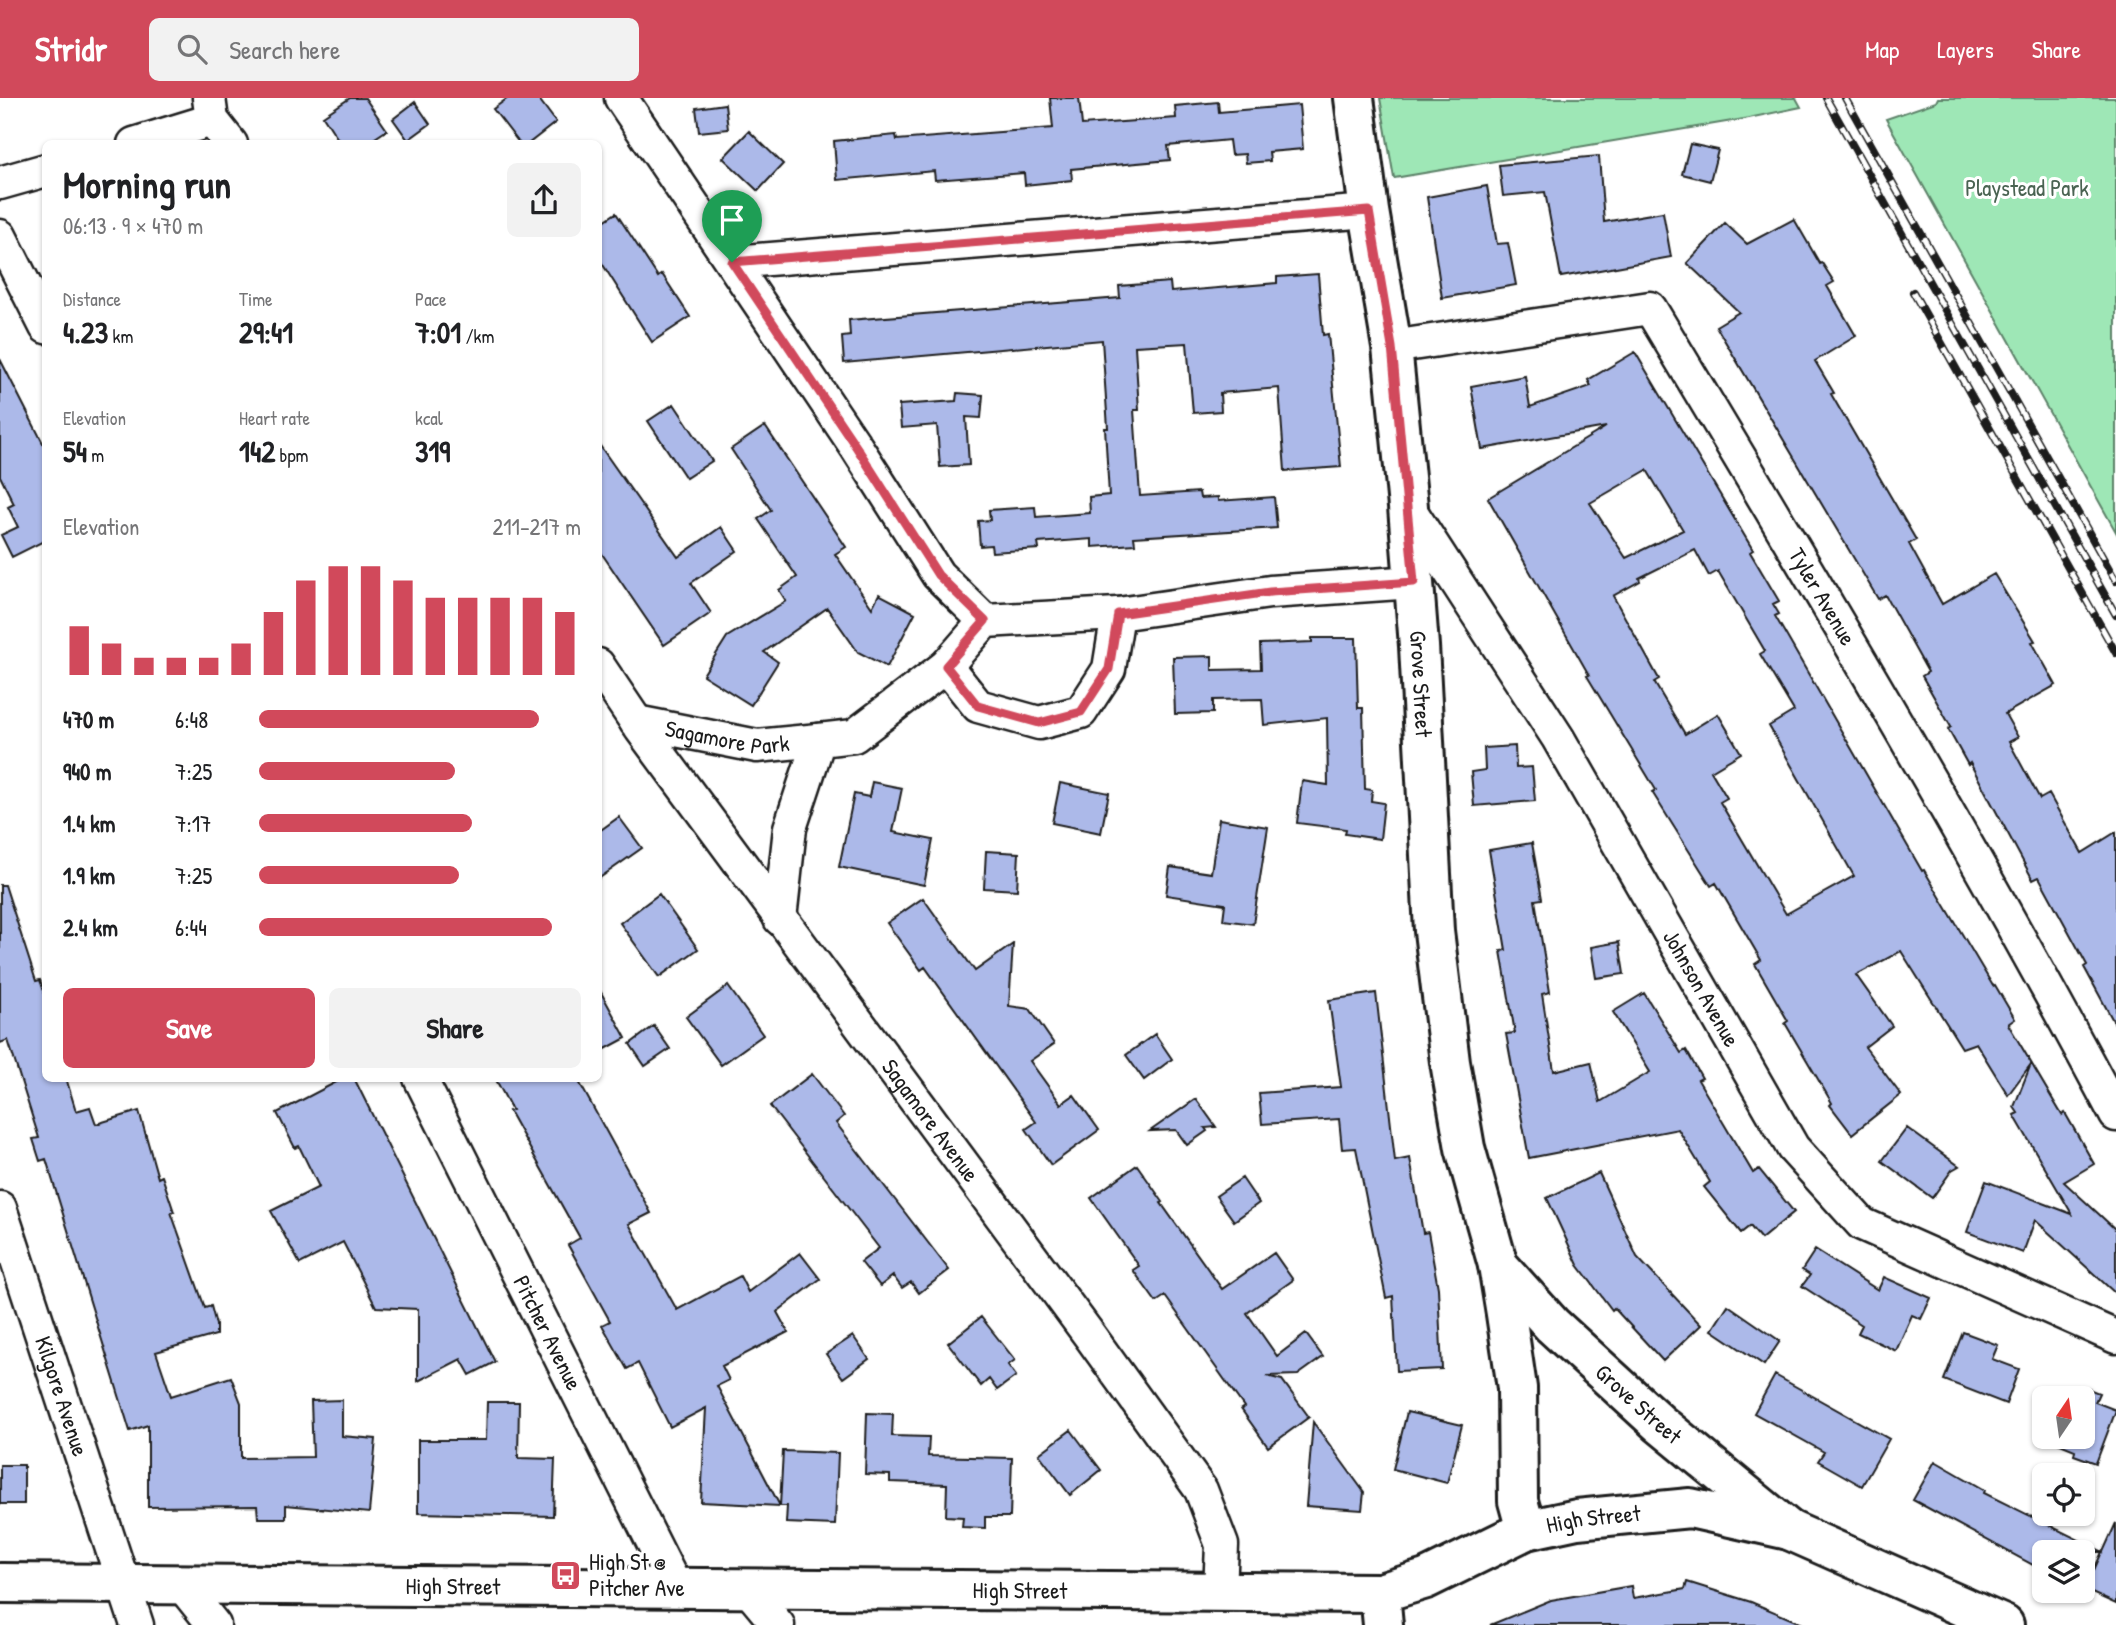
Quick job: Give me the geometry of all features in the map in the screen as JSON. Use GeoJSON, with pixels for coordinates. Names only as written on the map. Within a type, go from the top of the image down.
{"type":"FeatureCollection","features":[{"type":"Feature","properties":{"kind":"main road","name":"Grove Street"},"geometry":{"type":"LineString","coordinates":[[1354,98],[1369,211],[1392,347],[1408,507],[1434,931],[1450,1062],[1465,1148],[1498,1265],[1517,1388],[1518,1501],[1526,1530]]}},
{"type":"Feature","properties":{"kind":"main road","name":"Grove Street"},"geometry":{"type":"LineString","coordinates":[[1498,1265],[1552,1325],[1660,1424],[1789,1530]]}},
{"type":"Feature","properties":{"kind":"main road","name":"High Street"},"geometry":{"type":"LineString","coordinates":[[0,1583],[1220,1591],[1381,1609],[1426,1579],[1526,1530],[1577,1519],[1690,1508],[1789,1530],[2004,1625]]}},
{"type":"Feature","properties":{"kind":"street"},"geometry":{"type":"LineString","coordinates":[[621,98],[857,448],[938,575],[985,621],[1118,614],[1270,592],[1414,582]]}},
{"type":"Feature","properties":{"kind":"street"},"geometry":{"type":"LineString","coordinates":[[148,140],[217,121]]}},
{"type":"Feature","properties":{"kind":"street"},"geometry":{"type":"LineString","coordinates":[[0,183],[42,171]]}},
{"type":"Feature","properties":{"kind":"street"},"geometry":{"type":"LineString","coordinates":[[732,262],[1369,211]]}},
{"type":"Feature","properties":{"kind":"street"},"geometry":{"type":"LineString","coordinates":[[0,236],[42,319]]}},
{"type":"Feature","properties":{"kind":"street","name":"Tyler Avenue"},"geometry":{"type":"LineString","coordinates":[[1392,347],[1650,308],[1914,753],[2055,1000],[2116,1115]]}},
{"type":"Feature","properties":{"kind":"street","name":"Johnson Avenue"},"geometry":{"type":"LineString","coordinates":[[1408,507],[1558,738],[1793,1148],[1862,1224],[2116,1337]]}},
{"type":"Feature","properties":{"kind":"street"},"geometry":{"type":"LineString","coordinates":[[946,666],[978,706],[1039,723],[1081,712],[1109,669],[1118,614]]}},
{"type":"Feature","properties":{"kind":"street","name":"Sagamore Park"},"geometry":{"type":"LineString","coordinates":[[636,722],[757,746],[854,736],[946,666],[985,621]]}},
{"type":"Feature","properties":{"kind":"street","name":"Sagamore Avenue"},"geometry":{"type":"LineString","coordinates":[[602,671],[636,722],[780,919],[1201,1490],[1222,1545],[1220,1591]]}},
{"type":"Feature","properties":{"kind":"street","name":"Sagamore Park"},"geometry":{"type":"LineString","coordinates":[[780,919],[790,828],[819,740]]}},
{"type":"Feature","properties":{"kind":"street","name":"Pitcher Avenue"},"geometry":{"type":"LineString","coordinates":[[422,1082],[676,1588]]}},
{"type":"Feature","properties":{"kind":"street","name":"Kilgore Avenue"},"geometry":{"type":"LineString","coordinates":[[0,1208],[136,1625]]}},
{"type":"Feature","properties":{"kind":"street"},"geometry":{"type":"LineString","coordinates":[[181,1584],[214,1625]]}},
{"type":"Feature","properties":{"kind":"street"},"geometry":{"type":"LineString","coordinates":[[748,1588],[778,1625]]}},
{"type":"Feature","properties":{"kind":"green space"},"geometry":{"type":"Polygon","coordinates":[[[1380,98],[1796,98],[1801,107],[1394,178],[1380,98]]]}},
{"type":"Feature","properties":{"kind":"green space","name":"Playstead Park"},"geometry":{"type":"Polygon","coordinates":[[[1938,98],[2116,98],[2116,532],[1886,119],[1936,102],[1938,98]]]}},
{"type":"Feature","properties":{"kind":"building"},"geometry":{"type":"Polygon","coordinates":[[[350,98],[365,98],[387,130],[372,140],[338,140],[323,116],[350,98]]]}},
{"type":"Feature","properties":{"kind":"building"},"geometry":{"type":"Polygon","coordinates":[[[508,98],[538,98],[556,122],[533,140],[517,140],[493,109],[508,98]]]}},
{"type":"Feature","properties":{"kind":"building"},"geometry":{"type":"Polygon","coordinates":[[[1050,98],[1079,98],[1082,125],[1176,118],[1175,106],[1218,102],[1219,112],[1299,105],[1303,149],[1269,152],[1270,161],[1246,163],[1245,154],[1231,155],[1229,140],[1168,146],[1170,160],[1071,169],[1072,180],[1025,185],[1024,173],[935,180],[934,171],[837,180],[834,141],[896,135],[897,140],[1053,128],[1050,98]]]}},
{"type":"Feature","properties":{"kind":"building"},"geometry":{"type":"Polygon","coordinates":[[[415,102],[430,124],[408,140],[393,119],[415,102]]]}},
{"type":"Feature","properties":{"kind":"building"},"geometry":{"type":"Polygon","coordinates":[[[725,104],[728,129],[699,132],[696,108],[725,104]]]}},
{"type":"Feature","properties":{"kind":"building"},"geometry":{"type":"Polygon","coordinates":[[[749,131],[783,164],[758,191],[723,158],[749,131]]]}},
{"type":"Feature","properties":{"kind":"building"},"geometry":{"type":"Polygon","coordinates":[[[1690,144],[1718,150],[1710,181],[1682,174],[1690,144]]]}},
{"type":"Feature","properties":{"kind":"building"},"geometry":{"type":"Polygon","coordinates":[[[1599,156],[1604,222],[1663,212],[1671,257],[1561,277],[1545,192],[1503,196],[1499,165],[1599,156]]]}},
{"type":"Feature","properties":{"kind":"building"},"geometry":{"type":"Polygon","coordinates":[[[1487,186],[1497,244],[1508,243],[1516,285],[1442,298],[1427,197],[1487,186]]]}},
{"type":"Feature","properties":{"kind":"building"},"geometry":{"type":"Polygon","coordinates":[[[616,213],[658,277],[662,274],[690,317],[652,342],[602,263],[602,222],[616,213]]]}},
{"type":"Feature","properties":{"kind":"building"},"geometry":{"type":"Polygon","coordinates":[[[1794,219],[1820,264],[1822,263],[1834,282],[1827,286],[1856,336],[1815,361],[1834,393],[1831,394],[1916,540],[1909,544],[1942,604],[1994,574],[2035,641],[2032,642],[2056,685],[2005,714],[2018,737],[2009,742],[2040,799],[2049,794],[2082,853],[2116,832],[2116,1026],[2084,967],[2087,965],[2039,877],[2033,880],[1970,763],[1968,765],[1948,729],[1951,727],[1922,676],[1928,672],[1885,595],[1878,599],[1716,326],[1739,312],[1687,263],[1725,223],[1747,244],[1794,219]]]}},
{"type":"Feature","properties":{"kind":"building"},"geometry":{"type":"Polygon","coordinates":[[[1318,274],[1323,335],[1328,334],[1341,467],[1285,471],[1279,388],[1220,393],[1221,411],[1193,413],[1187,343],[1135,346],[1139,410],[1134,410],[1140,496],[1199,492],[1200,498],[1218,497],[1218,501],[1274,497],[1277,528],[1134,537],[1135,544],[1092,547],[1092,539],[1038,543],[1039,549],[992,552],[991,545],[980,546],[978,521],[990,520],[989,510],[1035,507],[1036,517],[1090,513],[1089,497],[1109,495],[1102,340],[844,363],[842,337],[850,336],[849,320],[1120,298],[1119,286],[1170,282],[1171,292],[1277,283],[1277,277],[1318,274]]]}},
{"type":"Feature","properties":{"kind":"building"},"geometry":{"type":"Polygon","coordinates":[[[1635,352],[1753,550],[1750,552],[1779,601],[1773,604],[1779,614],[1775,616],[1922,871],[1924,870],[2015,1019],[2008,1024],[2094,1164],[2064,1182],[2116,1230],[2116,1294],[2035,1220],[2023,1253],[1967,1232],[1986,1181],[2072,1214],[2014,1115],[2018,1113],[2014,1107],[2031,1064],[2008,1095],[1976,1043],[1962,1048],[1901,951],[1856,975],[1892,1026],[1865,1047],[1901,1095],[1852,1134],[1830,1105],[1832,1103],[1785,1023],[1788,1021],[1755,964],[1761,960],[1716,883],[1711,886],[1652,792],[1656,790],[1587,676],[1589,675],[1488,498],[1606,427],[1482,449],[1471,386],[1525,376],[1530,407],[1591,386],[1588,380],[1635,352]],[[1647,470],[1590,503],[1626,558],[1683,530],[1647,470]],[[1695,550],[1639,578],[1640,581],[1613,596],[1659,679],[1654,682],[1685,734],[1718,714],[1741,753],[1711,771],[1727,798],[1720,802],[1786,914],[1854,876],[1769,726],[1794,711],[1760,654],[1765,651],[1718,571],[1709,576],[1695,550]]]}},
{"type":"Feature","properties":{"kind":"building"},"geometry":{"type":"Polygon","coordinates":[[[0,359],[42,441],[42,542],[12,557],[1,535],[18,527],[8,507],[14,504],[0,476],[0,359]]]}},
{"type":"Feature","properties":{"kind":"building"},"geometry":{"type":"Polygon","coordinates":[[[957,393],[983,395],[981,418],[966,417],[969,465],[940,467],[937,425],[901,428],[899,405],[956,401],[957,393]]]}},
{"type":"Feature","properties":{"kind":"building"},"geometry":{"type":"Polygon","coordinates":[[[674,404],[712,461],[686,478],[648,421],[674,404]]]}},
{"type":"Feature","properties":{"kind":"building"},"geometry":{"type":"Polygon","coordinates":[[[765,426],[846,547],[835,554],[872,608],[879,594],[915,613],[887,667],[858,652],[827,608],[764,652],[778,662],[751,705],[703,675],[727,637],[786,601],[779,590],[797,577],[758,519],[771,510],[731,449],[765,426]]]}},
{"type":"Feature","properties":{"kind":"building"},"geometry":{"type":"Polygon","coordinates":[[[602,449],[678,557],[721,527],[737,551],[691,583],[711,613],[664,645],[602,554],[602,449]]]}},
{"type":"Feature","properties":{"kind":"building"},"geometry":{"type":"Polygon","coordinates":[[[1312,638],[1356,638],[1358,708],[1363,708],[1365,789],[1372,790],[1371,801],[1384,803],[1380,839],[1345,834],[1346,829],[1297,823],[1302,781],[1328,785],[1327,718],[1264,725],[1262,699],[1213,700],[1213,713],[1175,714],[1173,657],[1212,656],[1212,670],[1261,669],[1260,644],[1312,642],[1312,638]]]}},
{"type":"Feature","properties":{"kind":"building"},"geometry":{"type":"Polygon","coordinates":[[[1515,746],[1516,768],[1532,767],[1535,801],[1474,806],[1471,772],[1485,770],[1484,748],[1515,746]]]}},
{"type":"Feature","properties":{"kind":"building"},"geometry":{"type":"Polygon","coordinates":[[[872,782],[902,788],[893,832],[933,840],[924,885],[839,867],[854,794],[869,797],[872,782]]]}},
{"type":"Feature","properties":{"kind":"building"},"geometry":{"type":"Polygon","coordinates":[[[1060,783],[1109,793],[1101,833],[1052,823],[1060,783]]]}},
{"type":"Feature","properties":{"kind":"building"},"geometry":{"type":"Polygon","coordinates":[[[619,817],[642,848],[602,876],[602,829],[619,817]]]}},
{"type":"Feature","properties":{"kind":"building"},"geometry":{"type":"Polygon","coordinates":[[[1219,819],[1268,827],[1253,924],[1223,920],[1225,904],[1166,895],[1170,867],[1211,873],[1219,819]]]}},
{"type":"Feature","properties":{"kind":"building"},"geometry":{"type":"Polygon","coordinates":[[[1532,843],[1542,899],[1535,900],[1550,992],[1542,994],[1554,1071],[1591,1062],[1600,1102],[1650,1072],[1613,1012],[1644,993],[1681,1053],[1686,1050],[1702,1078],[1698,1080],[1753,1173],[1759,1169],[1794,1212],[1761,1239],[1750,1226],[1741,1233],[1704,1187],[1710,1182],[1678,1129],[1529,1158],[1506,1034],[1515,1033],[1501,951],[1506,950],[1489,850],[1532,843]]]}},
{"type":"Feature","properties":{"kind":"building"},"geometry":{"type":"Polygon","coordinates":[[[986,851],[1019,853],[1017,890],[984,888],[986,851]]]}},
{"type":"Feature","properties":{"kind":"building"},"geometry":{"type":"Polygon","coordinates":[[[0,885],[5,885],[36,981],[40,980],[42,986],[42,1082],[67,1082],[76,1111],[90,1107],[96,1124],[139,1111],[158,1178],[162,1176],[174,1212],[171,1212],[205,1308],[211,1306],[216,1335],[156,1352],[171,1396],[231,1377],[241,1403],[241,1458],[313,1457],[311,1401],[342,1400],[342,1436],[376,1439],[369,1513],[286,1505],[286,1518],[258,1518],[257,1506],[148,1507],[148,1425],[130,1431],[46,1159],[40,1161],[33,1139],[39,1138],[8,1040],[0,1043],[0,885]]]}},
{"type":"Feature","properties":{"kind":"building"},"geometry":{"type":"Polygon","coordinates":[[[659,894],[698,949],[659,977],[620,923],[659,894]]]}},
{"type":"Feature","properties":{"kind":"building"},"geometry":{"type":"Polygon","coordinates":[[[923,898],[975,971],[1013,944],[1009,1006],[1030,1009],[1054,1044],[1030,1061],[1061,1104],[1074,1095],[1099,1130],[1051,1165],[1026,1129],[1036,1122],[925,967],[921,970],[887,923],[923,898]]]}},
{"type":"Feature","properties":{"kind":"building"},"geometry":{"type":"Polygon","coordinates":[[[1619,942],[1624,974],[1596,978],[1591,947],[1619,942]]]}},
{"type":"Feature","properties":{"kind":"building"},"geometry":{"type":"Polygon","coordinates":[[[728,986],[763,1035],[721,1065],[686,1017],[728,986]]]}},
{"type":"Feature","properties":{"kind":"building"},"geometry":{"type":"Polygon","coordinates":[[[1376,993],[1395,1161],[1410,1158],[1423,1233],[1428,1232],[1438,1288],[1442,1369],[1397,1371],[1393,1296],[1386,1298],[1356,1148],[1342,1149],[1339,1119],[1262,1124],[1259,1093],[1341,1087],[1329,1000],[1376,993]]]}},
{"type":"Feature","properties":{"kind":"building"},"geometry":{"type":"Polygon","coordinates":[[[602,994],[626,1038],[602,1051],[602,994]]]}},
{"type":"Feature","properties":{"kind":"building"},"geometry":{"type":"Polygon","coordinates":[[[654,1026],[670,1049],[645,1066],[630,1044],[654,1026]]]}},
{"type":"Feature","properties":{"kind":"building"},"geometry":{"type":"Polygon","coordinates":[[[1155,1034],[1172,1059],[1144,1080],[1126,1055],[1155,1034]]]}},
{"type":"Feature","properties":{"kind":"building"},"geometry":{"type":"Polygon","coordinates":[[[812,1074],[844,1116],[836,1123],[949,1270],[919,1293],[911,1282],[902,1288],[893,1276],[880,1286],[861,1262],[879,1248],[770,1106],[812,1074]]]}},
{"type":"Feature","properties":{"kind":"building"},"geometry":{"type":"Polygon","coordinates":[[[336,1082],[356,1082],[495,1362],[470,1375],[461,1359],[418,1381],[418,1309],[376,1307],[343,1242],[300,1264],[271,1211],[319,1187],[299,1146],[295,1148],[277,1113],[336,1082]]]}},
{"type":"Feature","properties":{"kind":"building"},"geometry":{"type":"Polygon","coordinates":[[[497,1082],[579,1082],[651,1213],[629,1224],[677,1310],[740,1276],[748,1292],[800,1253],[820,1279],[777,1312],[788,1332],[722,1366],[729,1380],[717,1386],[780,1506],[701,1502],[706,1408],[670,1427],[638,1363],[627,1369],[602,1325],[610,1321],[568,1245],[580,1238],[509,1111],[512,1110],[497,1082]]]}},
{"type":"Feature","properties":{"kind":"building"},"geometry":{"type":"Polygon","coordinates":[[[1196,1099],[1216,1127],[1205,1128],[1207,1131],[1187,1145],[1176,1130],[1150,1131],[1196,1099]]]}},
{"type":"Feature","properties":{"kind":"building"},"geometry":{"type":"Polygon","coordinates":[[[1907,1128],[1959,1166],[1952,1170],[1932,1198],[1882,1161],[1907,1128]]]}},
{"type":"Feature","properties":{"kind":"building"},"geometry":{"type":"Polygon","coordinates":[[[1137,1165],[1222,1289],[1274,1253],[1293,1280],[1247,1313],[1277,1356],[1306,1334],[1323,1357],[1298,1375],[1267,1376],[1282,1380],[1309,1417],[1268,1447],[1241,1409],[1244,1407],[1165,1296],[1156,1302],[1133,1270],[1139,1266],[1091,1198],[1137,1165]]]}},
{"type":"Feature","properties":{"kind":"building"},"geometry":{"type":"Polygon","coordinates":[[[1599,1173],[1637,1257],[1701,1325],[1663,1361],[1614,1308],[1612,1310],[1578,1265],[1547,1198],[1599,1173]]]}},
{"type":"Feature","properties":{"kind":"building"},"geometry":{"type":"Polygon","coordinates":[[[1242,1178],[1259,1203],[1234,1221],[1216,1196],[1242,1178]]]}},
{"type":"Feature","properties":{"kind":"building"},"geometry":{"type":"Polygon","coordinates":[[[1815,1250],[1878,1290],[1884,1277],[1931,1298],[1921,1319],[1912,1315],[1896,1351],[1858,1333],[1862,1325],[1802,1286],[1810,1275],[1802,1270],[1815,1250]]]}},
{"type":"Feature","properties":{"kind":"building"},"geometry":{"type":"Polygon","coordinates":[[[1728,1305],[1780,1341],[1764,1365],[1712,1330],[1728,1305]]]}},
{"type":"Feature","properties":{"kind":"building"},"geometry":{"type":"Polygon","coordinates":[[[981,1317],[1015,1360],[1008,1365],[1016,1376],[997,1390],[989,1379],[981,1386],[948,1343],[981,1317]]]}},
{"type":"Feature","properties":{"kind":"building"},"geometry":{"type":"Polygon","coordinates":[[[1963,1332],[1998,1345],[1992,1359],[2019,1369],[2006,1404],[1944,1380],[1963,1332]]]}},
{"type":"Feature","properties":{"kind":"building"},"geometry":{"type":"Polygon","coordinates":[[[853,1336],[869,1359],[843,1378],[826,1354],[853,1336]]]}},
{"type":"Feature","properties":{"kind":"building"},"geometry":{"type":"Polygon","coordinates":[[[1775,1375],[1889,1439],[1862,1486],[1818,1461],[1824,1452],[1754,1413],[1775,1375]]]}},
{"type":"Feature","properties":{"kind":"building"},"geometry":{"type":"Polygon","coordinates":[[[487,1402],[519,1402],[518,1458],[555,1459],[553,1516],[418,1513],[418,1440],[486,1440],[487,1402]]]}},
{"type":"Feature","properties":{"kind":"building"},"geometry":{"type":"Polygon","coordinates":[[[2095,1402],[2116,1410],[2096,1463],[2074,1455],[2075,1450],[2072,1449],[2095,1449],[2095,1402]]]}},
{"type":"Feature","properties":{"kind":"building"},"geometry":{"type":"Polygon","coordinates":[[[1407,1412],[1462,1425],[1447,1483],[1393,1469],[1407,1412]]]}},
{"type":"Feature","properties":{"kind":"building"},"geometry":{"type":"Polygon","coordinates":[[[867,1413],[893,1414],[892,1436],[929,1437],[928,1456],[1012,1458],[1010,1517],[985,1517],[985,1528],[962,1527],[963,1517],[946,1516],[947,1484],[890,1482],[890,1475],[865,1474],[867,1413]]]}},
{"type":"Feature","properties":{"kind":"building"},"geometry":{"type":"Polygon","coordinates":[[[1313,1422],[1364,1492],[1362,1510],[1306,1506],[1313,1422]]]}},
{"type":"Feature","properties":{"kind":"building"},"geometry":{"type":"Polygon","coordinates":[[[1071,1430],[1101,1470],[1070,1495],[1039,1454],[1071,1430]]]}},
{"type":"Feature","properties":{"kind":"building"},"geometry":{"type":"Polygon","coordinates":[[[783,1451],[838,1453],[835,1525],[786,1523],[787,1506],[780,1506],[783,1451]]]}},
{"type":"Feature","properties":{"kind":"building"},"geometry":{"type":"Polygon","coordinates":[[[1935,1461],[1985,1490],[1984,1493],[2032,1517],[2032,1526],[2051,1526],[2079,1540],[2032,1540],[2032,1564],[1913,1500],[1935,1461]]]}},
{"type":"Feature","properties":{"kind":"building"},"geometry":{"type":"Polygon","coordinates":[[[0,1465],[24,1465],[24,1504],[0,1504],[0,1465]]]}},
{"type":"Feature","properties":{"kind":"building"},"geometry":{"type":"Polygon","coordinates":[[[2116,1523],[2116,1604],[2095,1595],[2095,1568],[2102,1552],[2095,1552],[2095,1548],[2103,1552],[2116,1523]]]}},
{"type":"Feature","properties":{"kind":"building"},"geometry":{"type":"Polygon","coordinates":[[[1687,1582],[1751,1602],[1805,1625],[1490,1625],[1551,1600],[1631,1586],[1633,1598],[1685,1589],[1687,1582]]]}},
{"type":"Feature","properties":{"kind":"railway"},"geometry":{"type":"LineString","coordinates":[[1826,98],[2116,615]]}},
{"type":"Feature","properties":{"kind":"railway"},"geometry":{"type":"LineString","coordinates":[[1845,98],[2116,581]]}},
{"type":"Feature","properties":{"kind":"railway"},"geometry":{"type":"LineString","coordinates":[[1913,292],[2116,653]]}},
{"type":"Feature","properties":{"kind":"place","name":"High St @ Pitcher Ave"},"geometry":{"type":"Point","coordinates":[566,1575]}},
{"type":"Feature","properties":{"kind":"route"},"geometry":{"type":"LineString","coordinates":[[1369,211],[1392,347],[1414,582],[1270,592],[1118,614],[1109,669],[1081,712],[1039,723],[978,706],[946,666],[985,621],[938,575],[857,448],[732,262],[1369,211]]}}]}
